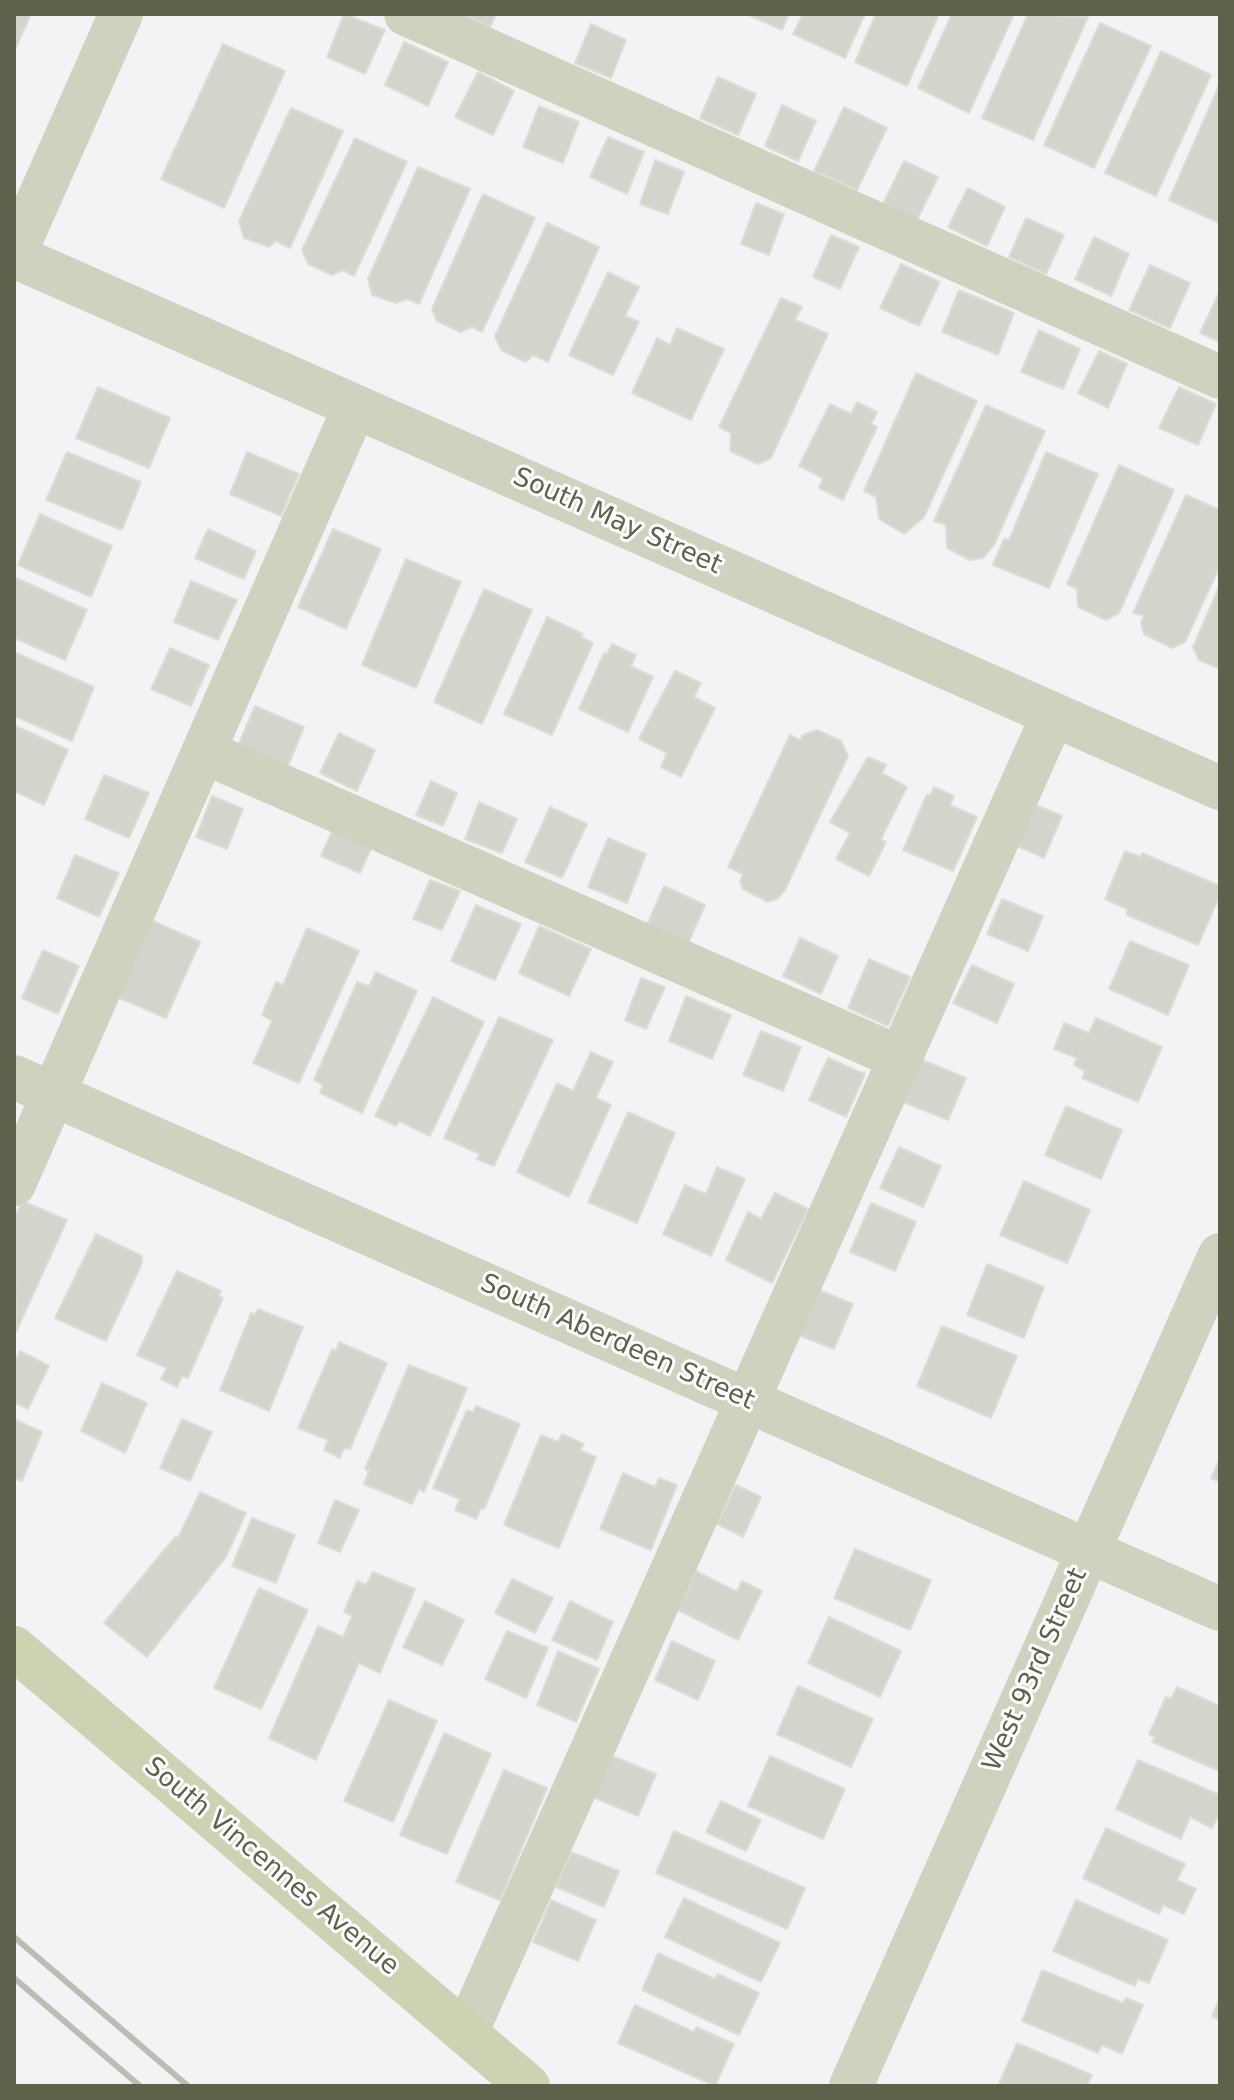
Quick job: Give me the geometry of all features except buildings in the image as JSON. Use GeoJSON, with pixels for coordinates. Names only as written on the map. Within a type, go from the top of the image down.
{"type":"FeatureCollection","features":[{"type":"Feature","properties":{"kind":"main road","name":"South Vincennes Avenue"},"geometry":{"type":"LineString","coordinates":[[14,1648],[528,2086]]}},
{"type":"Feature","properties":{"kind":"street"},"geometry":{"type":"LineString","coordinates":[[14,255],[121,14]]}},
{"type":"Feature","properties":{"kind":"street"},"geometry":{"type":"LineString","coordinates":[[406,14],[1220,377]]}},
{"type":"Feature","properties":{"kind":"street","name":"South May Street"},"geometry":{"type":"LineString","coordinates":[[14,255],[1220,788]]}},
{"type":"Feature","properties":{"kind":"street"},"geometry":{"type":"LineString","coordinates":[[14,1184],[355,406]]}},
{"type":"Feature","properties":{"kind":"street"},"geometry":{"type":"LineString","coordinates":[[466,2033],[1053,715]]}},
{"type":"Feature","properties":{"kind":"street"},"geometry":{"type":"LineString","coordinates":[[204,752],[900,1058]]}},
{"type":"Feature","properties":{"kind":"street","name":"South Aberdeen Street"},"geometry":{"type":"LineString","coordinates":[[14,1077],[1220,1609]]}},
{"type":"Feature","properties":{"kind":"street","name":"West 93rd Street"},"geometry":{"type":"LineString","coordinates":[[851,2086],[1220,1255]]}},
{"type":"Feature","properties":{"kind":"railway"},"geometry":{"type":"LineString","coordinates":[[14,1937],[188,2086]]}},
{"type":"Feature","properties":{"kind":"railway"},"geometry":{"type":"LineString","coordinates":[[14,1978],[140,2086]]}}]}
